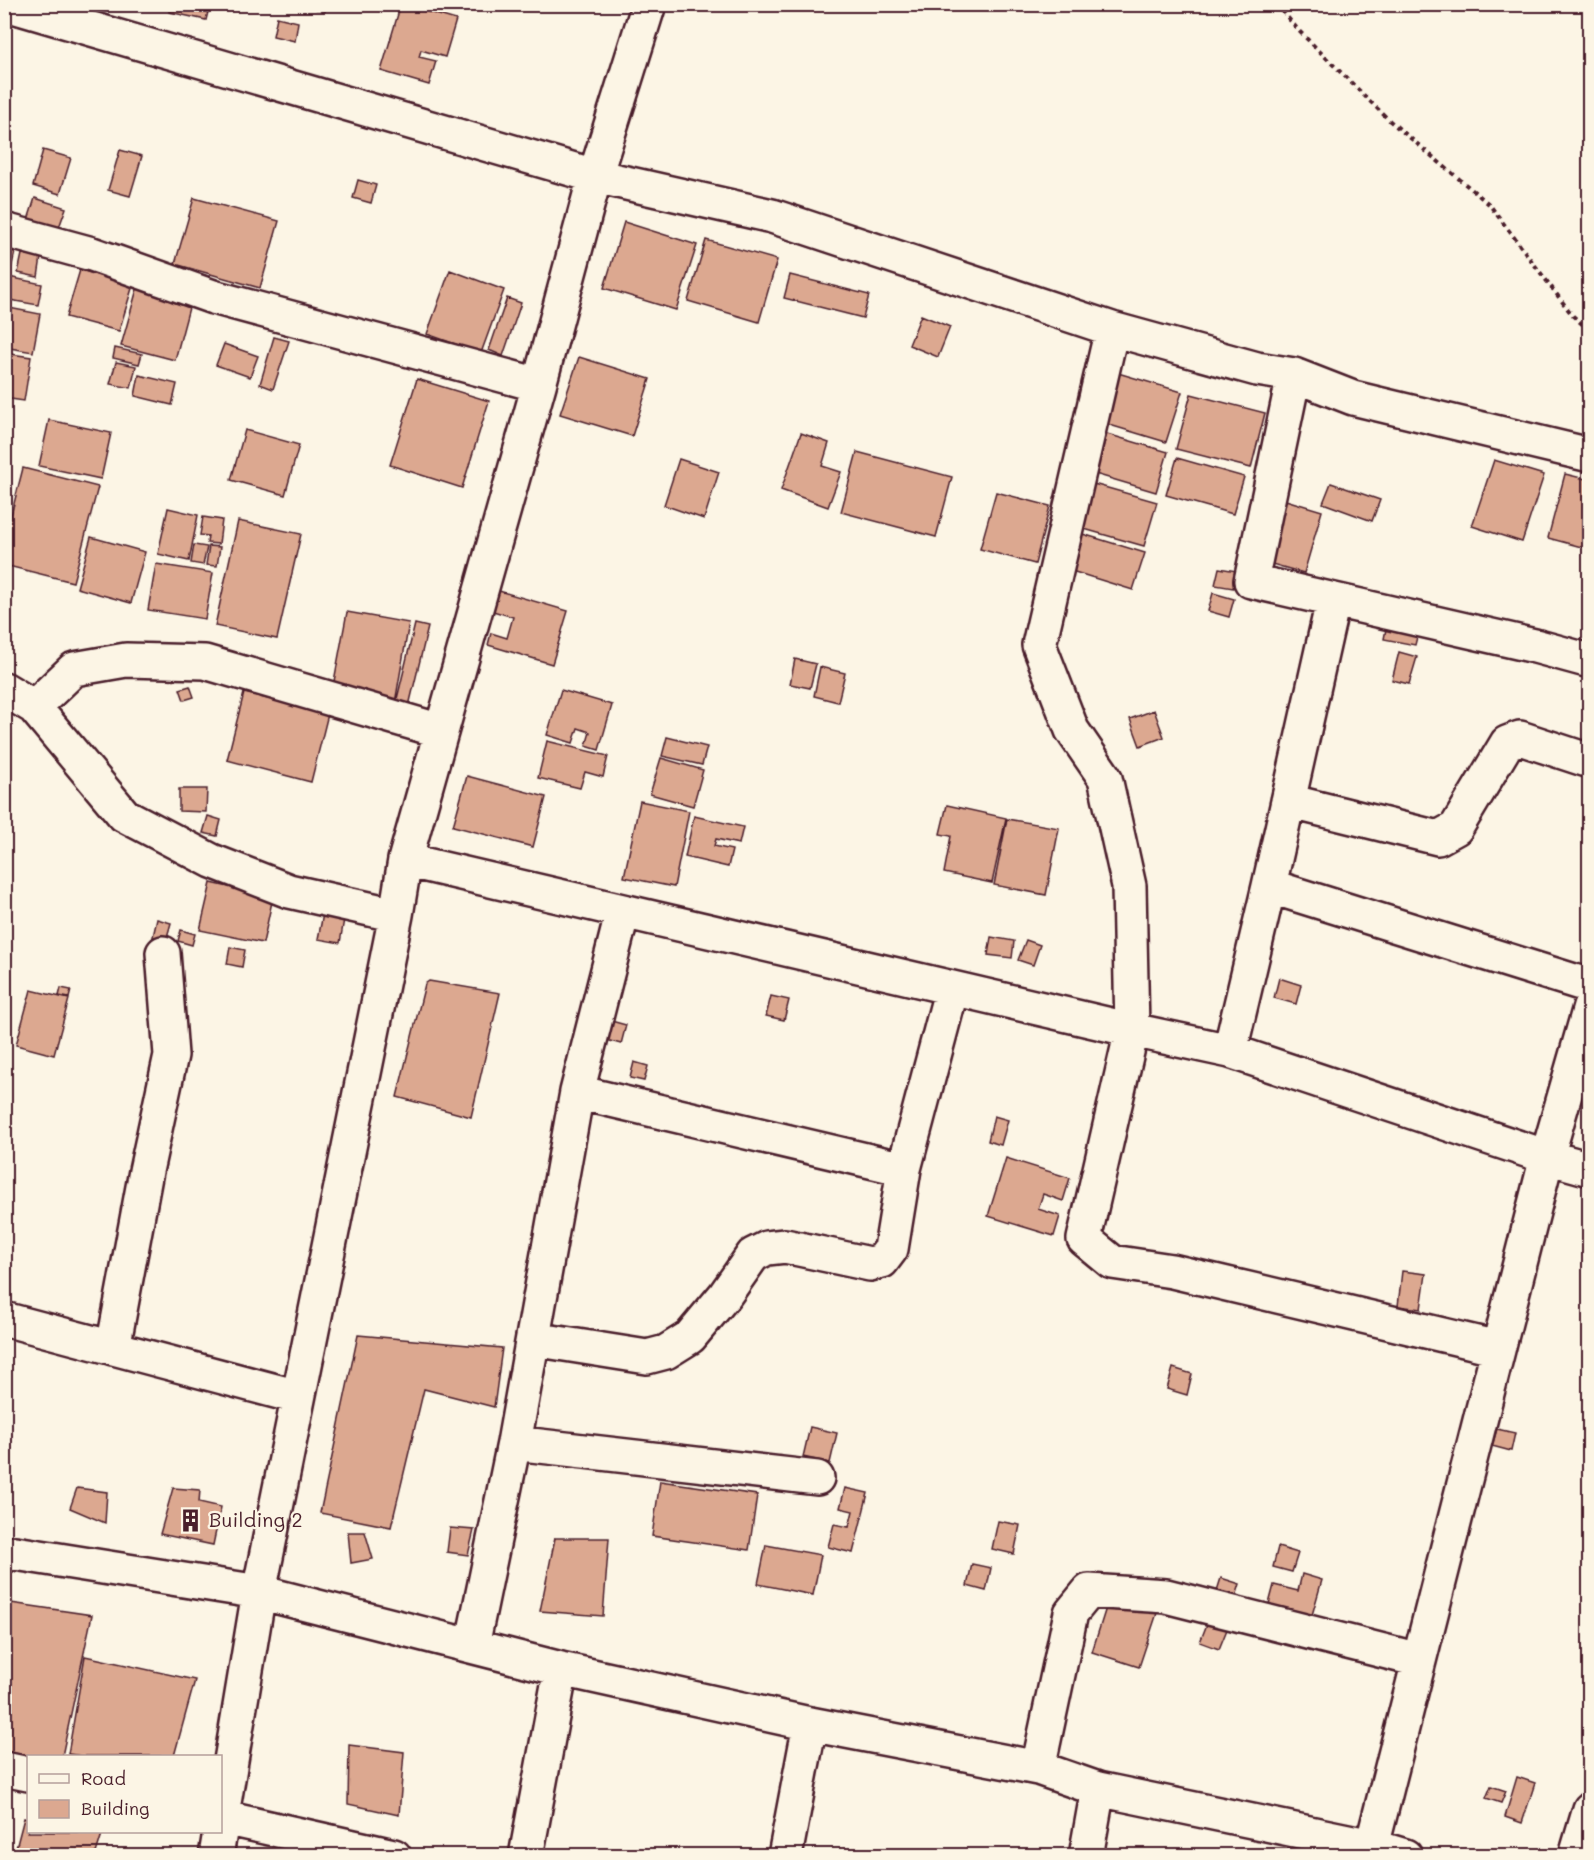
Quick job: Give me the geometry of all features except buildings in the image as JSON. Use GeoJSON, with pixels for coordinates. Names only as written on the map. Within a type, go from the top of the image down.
{"type":"FeatureCollection","features":[{"type":"Feature","properties":{"kind":"street"},"geometry":{"type":"LineString","coordinates":[[6,4],[595,176],[772,216],[1112,329],[1257,369],[1294,375],[1353,398],[1590,455]]}},
{"type":"Feature","properties":{"kind":"street"},"geometry":{"type":"LineString","coordinates":[[222,1817],[259,1592],[396,915],[405,860],[539,385],[595,176],[649,4]]}},
{"type":"Feature","properties":{"kind":"street"},"geometry":{"type":"LineString","coordinates":[[4,230],[92,254],[213,297],[539,385]]}},
{"type":"Feature","properties":{"kind":"street"},"geometry":{"type":"LineString","coordinates":[[1112,329],[1039,645],[1072,730],[1105,778],[1129,886],[1132,1030],[1084,1239],[1112,1262],[1172,1271],[1498,1348]]}},
{"type":"Feature","properties":{"kind":"street"},"geometry":{"type":"LineString","coordinates":[[1294,375],[1251,581],[1535,646],[1590,661]]}},
{"type":"Feature","properties":{"kind":"street"},"geometry":{"type":"LineString","coordinates":[[1230,1051],[1333,601]]}},
{"type":"Feature","properties":{"kind":"street"},"geometry":{"type":"LineString","coordinates":[[34,706],[74,669],[126,660],[205,662],[441,731]]}},
{"type":"Feature","properties":{"kind":"street"},"geometry":{"type":"LineString","coordinates":[[4,689],[34,706],[124,815],[212,861],[289,891],[396,915]]}},
{"type":"Feature","properties":{"kind":"street"},"geometry":{"type":"LineString","coordinates":[[1288,801],[1438,838],[1456,828],[1507,743],[1520,738],[1590,761]]}},
{"type":"Feature","properties":{"kind":"street"},"geometry":{"type":"LineString","coordinates":[[405,860],[1230,1051],[1547,1157],[1590,1169]]}},
{"type":"Feature","properties":{"kind":"street"},"geometry":{"type":"LineString","coordinates":[[1269,886],[1590,986]]}},
{"type":"Feature","properties":{"kind":"street"},"geometry":{"type":"LineString","coordinates":[[472,1646],[514,1443],[577,1092],[622,911]]}},
{"type":"Feature","properties":{"kind":"street"},"geometry":{"type":"LineString","coordinates":[[113,1348],[146,1171],[171,1055],[163,953]]}},
{"type":"Feature","properties":{"kind":"street"},"geometry":{"type":"LineString","coordinates":[[533,1339],[647,1357],[666,1352],[690,1337],[725,1296],[753,1255],[766,1248],[785,1246],[870,1264],[882,1261],[891,1249],[903,1169],[952,988]]}},
{"type":"Feature","properties":{"kind":"street"},"geometry":{"type":"LineString","coordinates":[[1372,1851],[1547,1157],[1590,1007]]}},
{"type":"Feature","properties":{"kind":"street"},"geometry":{"type":"LineString","coordinates":[[577,1092],[903,1169]]}},
{"type":"Feature","properties":{"kind":"street"},"geometry":{"type":"LineString","coordinates":[[4,1319],[298,1397]]}},
{"type":"Feature","properties":{"kind":"street"},"geometry":{"type":"LineString","coordinates":[[514,1443],[817,1478]]}},
{"type":"Feature","properties":{"kind":"street"},"geometry":{"type":"LineString","coordinates":[[8,1553],[259,1592],[561,1669],[810,1724],[1038,1768],[1098,1789],[1372,1851],[1405,1856]]}},
{"type":"Feature","properties":{"kind":"street"},"geometry":{"type":"LineString","coordinates":[[1038,1768],[1071,1613],[1089,1592],[1166,1596],[1419,1660]]}},
{"type":"Feature","properties":{"kind":"street"},"geometry":{"type":"LineString","coordinates":[[526,1856],[561,1669]]}},
{"type":"Feature","properties":{"kind":"street"},"geometry":{"type":"LineString","coordinates":[[785,1856],[810,1724]]}},
{"type":"Feature","properties":{"kind":"street"},"geometry":{"type":"LineString","coordinates":[[4,1769],[27,1774]]}},
{"type":"Feature","properties":{"kind":"street"},"geometry":{"type":"LineString","coordinates":[[1086,1856],[1098,1789]]}},
{"type":"Feature","properties":{"kind":"street"},"geometry":{"type":"LineString","coordinates":[[1576,1856],[1590,1809]]}},
{"type":"Feature","properties":{"kind":"street"},"geometry":{"type":"LineString","coordinates":[[222,1823],[394,1856]]}},
{"type":"Feature","properties":{"kind":"street"},"geometry":{"type":"LineString","coordinates":[[216,1856],[219,1833]]}},
{"type":"Feature","properties":{"kind":"path"},"geometry":{"type":"LineString","coordinates":[[1276,4],[1300,32],[1390,121],[1489,204],[1573,316],[1590,331]]}},
{"type":"Feature","properties":{"kind":"place","name":"Building 2"},"geometry":{"type":"Point","coordinates":[191,1520]}}]}
